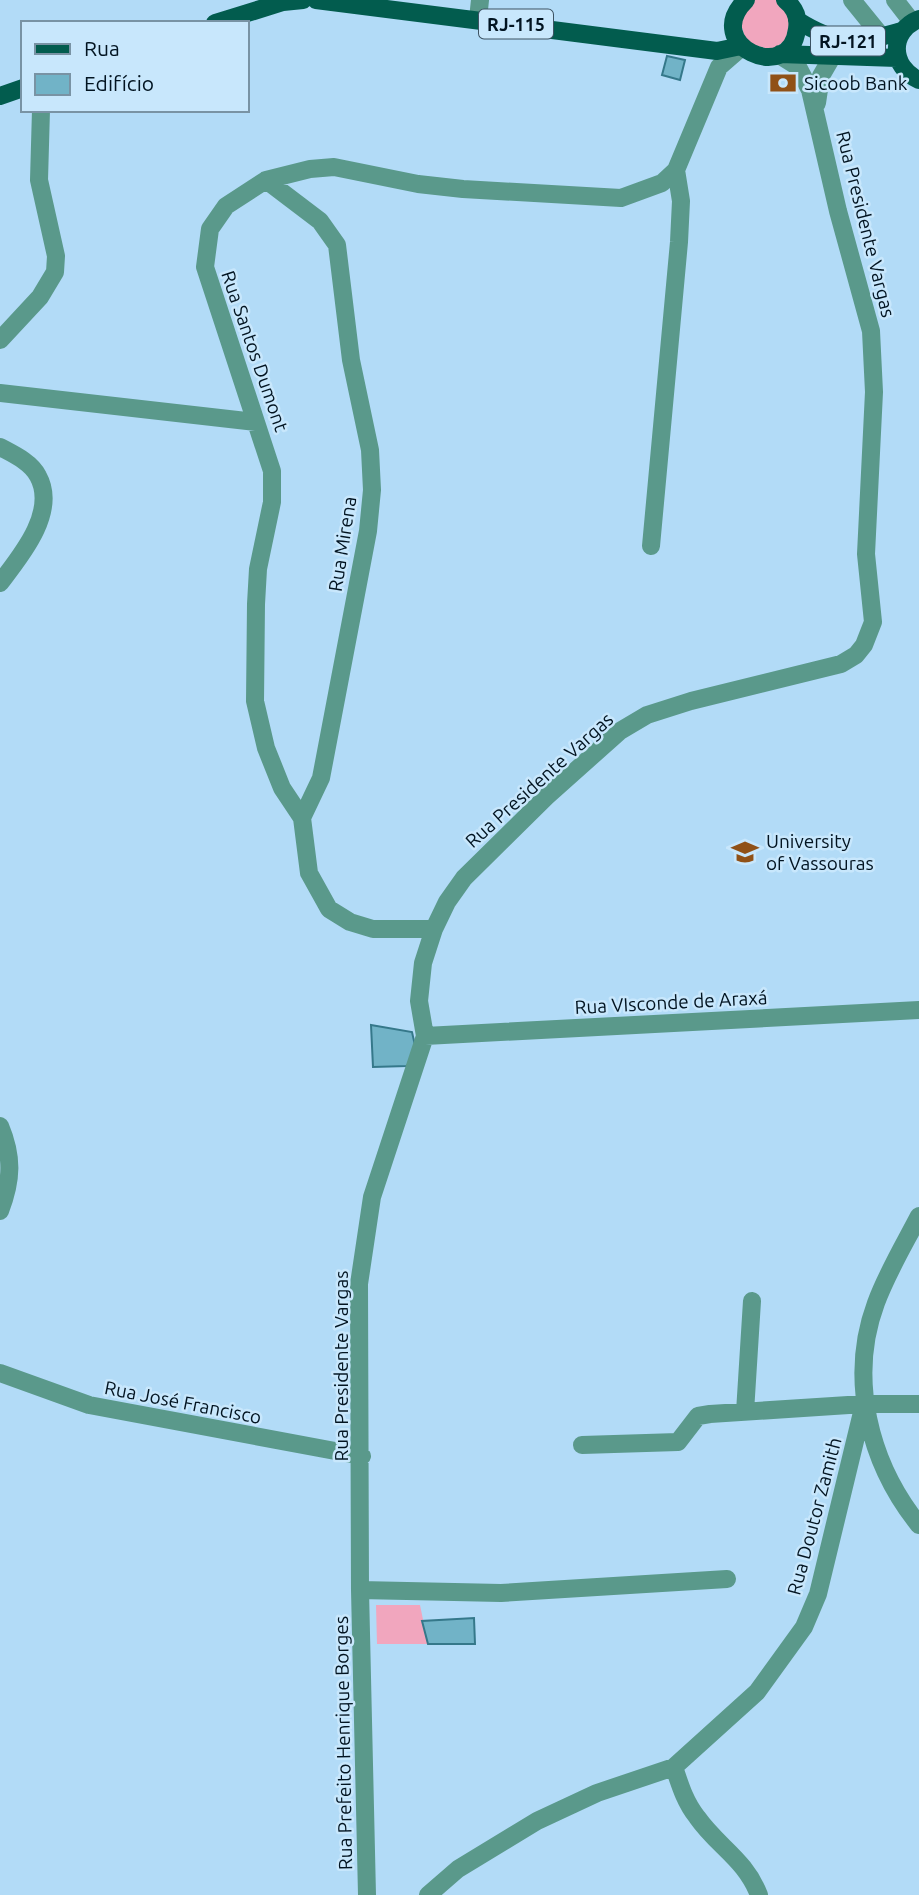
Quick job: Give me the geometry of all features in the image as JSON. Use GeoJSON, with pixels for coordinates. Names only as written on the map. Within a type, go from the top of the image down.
{"type":"FeatureCollection","features":[{"type":"Feature","properties":{"kind":"main road"},"geometry":{"type":"LineString","coordinates":[[221,21],[283,2],[303,0]]}},
{"type":"Feature","properties":{"kind":"main road","name":"RJ-115"},"geometry":{"type":"LineString","coordinates":[[316,0],[478,19],[718,59],[741,46],[758,57],[779,55]]}},
{"type":"Feature","properties":{"kind":"main road"},"geometry":{"type":"LineString","coordinates":[[779,55],[794,40],[797,20],[795,11],[785,0]]}},
{"type":"Feature","properties":{"kind":"main road"},"geometry":{"type":"LineString","coordinates":[[738,8],[736,37],[741,46]]}},
{"type":"Feature","properties":{"kind":"main road"},"geometry":{"type":"LineString","coordinates":[[718,59],[738,8]]}},
{"type":"Feature","properties":{"kind":"main road","name":"RJ-121"},"geometry":{"type":"LineString","coordinates":[[797,20],[828,38],[840,41],[882,37],[911,24]]}},
{"type":"Feature","properties":{"kind":"main road","name":"RJ-121"},"geometry":{"type":"LineString","coordinates":[[911,24],[896,48],[897,58],[909,75],[919,80]]}},
{"type":"Feature","properties":{"kind":"main road","name":"RJ-121"},"geometry":{"type":"LineString","coordinates":[[779,55],[897,58]]}},
{"type":"Feature","properties":{"kind":"main road"},"geometry":{"type":"LineString","coordinates":[[0,96],[21,89]]}},
{"type":"Feature","properties":{"kind":"street"},"geometry":{"type":"LineString","coordinates":[[478,19],[480,0]]}},
{"type":"Feature","properties":{"kind":"street"},"geometry":{"type":"LineString","coordinates":[[852,0],[882,37]]}},
{"type":"Feature","properties":{"kind":"street"},"geometry":{"type":"LineString","coordinates":[[895,0],[911,24]]}},
{"type":"Feature","properties":{"kind":"street","name":"Rua Presidente Vargas"},"geometry":{"type":"LineString","coordinates":[[360,1590],[362,1456],[359,1284],[372,1198],[425,1036],[419,1000],[423,962],[434,929],[464,878],[546,797],[620,732],[647,715],[691,701],[841,664],[856,655],[871,632],[873,612],[866,554],[874,392],[871,331],[838,211],[817,113],[803,74],[779,55]]}},
{"type":"Feature","properties":{"kind":"street","name":"Rua Presidente Vargas"},"geometry":{"type":"LineString","coordinates":[[817,113],[821,76],[832,57]]}},
{"type":"Feature","properties":{"kind":"street"},"geometry":{"type":"LineString","coordinates":[[651,546],[679,242],[681,201],[676,170],[718,59]]}},
{"type":"Feature","properties":{"kind":"street"},"geometry":{"type":"LineString","coordinates":[[0,340],[40,297],[55,272],[56,256],[39,180],[41,112]]}},
{"type":"Feature","properties":{"kind":"street","name":"Rua Santos Dumont"},"geometry":{"type":"LineString","coordinates":[[434,929],[373,929],[350,922],[329,909],[309,873],[302,818],[282,788],[266,748],[255,701],[254,647],[258,569],[272,502],[272,471],[205,267],[210,229],[226,206],[266,180],[310,169],[334,167],[418,184],[463,189],[621,198],[662,183],[676,170]]}},
{"type":"Feature","properties":{"kind":"street","name":"Rua Mirena"},"geometry":{"type":"LineString","coordinates":[[266,180],[320,221],[337,245],[351,360],[370,450],[372,490],[368,531],[321,778],[302,818]]}},
{"type":"Feature","properties":{"kind":"street"},"geometry":{"type":"LineString","coordinates":[[0,393],[256,422]]}},
{"type":"Feature","properties":{"kind":"street"},"geometry":{"type":"LineString","coordinates":[[0,447],[24,461],[38,476],[43,494],[43,512],[30,539],[0,583]]}},
{"type":"Feature","properties":{"kind":"street","name":"Rua VIsconde de Araxá"},"geometry":{"type":"LineString","coordinates":[[425,1036],[919,1010]]}},
{"type":"Feature","properties":{"kind":"street"},"geometry":{"type":"LineString","coordinates":[[0,1126],[11,1160],[10,1184],[0,1211]]}},
{"type":"Feature","properties":{"kind":"street"},"geometry":{"type":"LineString","coordinates":[[919,1216],[875,1305],[863,1368],[864,1404],[887,1475],[919,1525]]}},
{"type":"Feature","properties":{"kind":"street"},"geometry":{"type":"LineString","coordinates":[[745,1412],[752,1301]]}},
{"type":"Feature","properties":{"kind":"street","name":"Rua José Francisco"},"geometry":{"type":"LineString","coordinates":[[0,1373],[89,1405],[362,1456]]}},
{"type":"Feature","properties":{"kind":"street"},"geometry":{"type":"LineString","coordinates":[[582,1445],[667,1445],[682,1439],[698,1416],[864,1404],[919,1405]]}},
{"type":"Feature","properties":{"kind":"street","name":"Rua Doutor Zamith"},"geometry":{"type":"LineString","coordinates":[[428,1895],[458,1869],[537,1821],[597,1793],[674,1767],[757,1692],[804,1628],[821,1583],[864,1404]]}},
{"type":"Feature","properties":{"kind":"street"},"geometry":{"type":"LineString","coordinates":[[360,1590],[537,1592],[727,1579]]}},
{"type":"Feature","properties":{"kind":"street","name":"Rua Prefeito Henrique Borges"},"geometry":{"type":"LineString","coordinates":[[360,1590],[367,1895]]}},
{"type":"Feature","properties":{"kind":"street"},"geometry":{"type":"LineString","coordinates":[[674,1767],[692,1810],[737,1857],[759,1895]]}},
{"type":"Feature","properties":{"kind":"shaded area"},"geometry":{"type":"Polygon","coordinates":[[[754,0],[777,0],[791,15],[786,40],[772,50],[747,43],[739,19],[754,0]]]}},
{"type":"Feature","properties":{"kind":"shaded area"},"geometry":{"type":"Polygon","coordinates":[[[376,1605],[420,1605],[428,1644],[377,1644],[376,1605]]]}},
{"type":"Feature","properties":{"kind":"building"},"geometry":{"type":"Polygon","coordinates":[[[667,56],[685,60],[680,80],[662,75],[667,56]]]}},
{"type":"Feature","properties":{"kind":"building"},"geometry":{"type":"Polygon","coordinates":[[[371,1025],[412,1032],[416,1050],[407,1066],[373,1067],[371,1025]]]}},
{"type":"Feature","properties":{"kind":"building"},"geometry":{"type":"Polygon","coordinates":[[[474,1618],[475,1644],[428,1644],[422,1621],[474,1618]]]}},
{"type":"Feature","properties":{"kind":"place","name":"Sicoob Bank"},"geometry":{"type":"Point","coordinates":[783,83]}},
{"type":"Feature","properties":{"kind":"place","name":"University of Vassouras"},"geometry":{"type":"Point","coordinates":[745,852]}}]}
